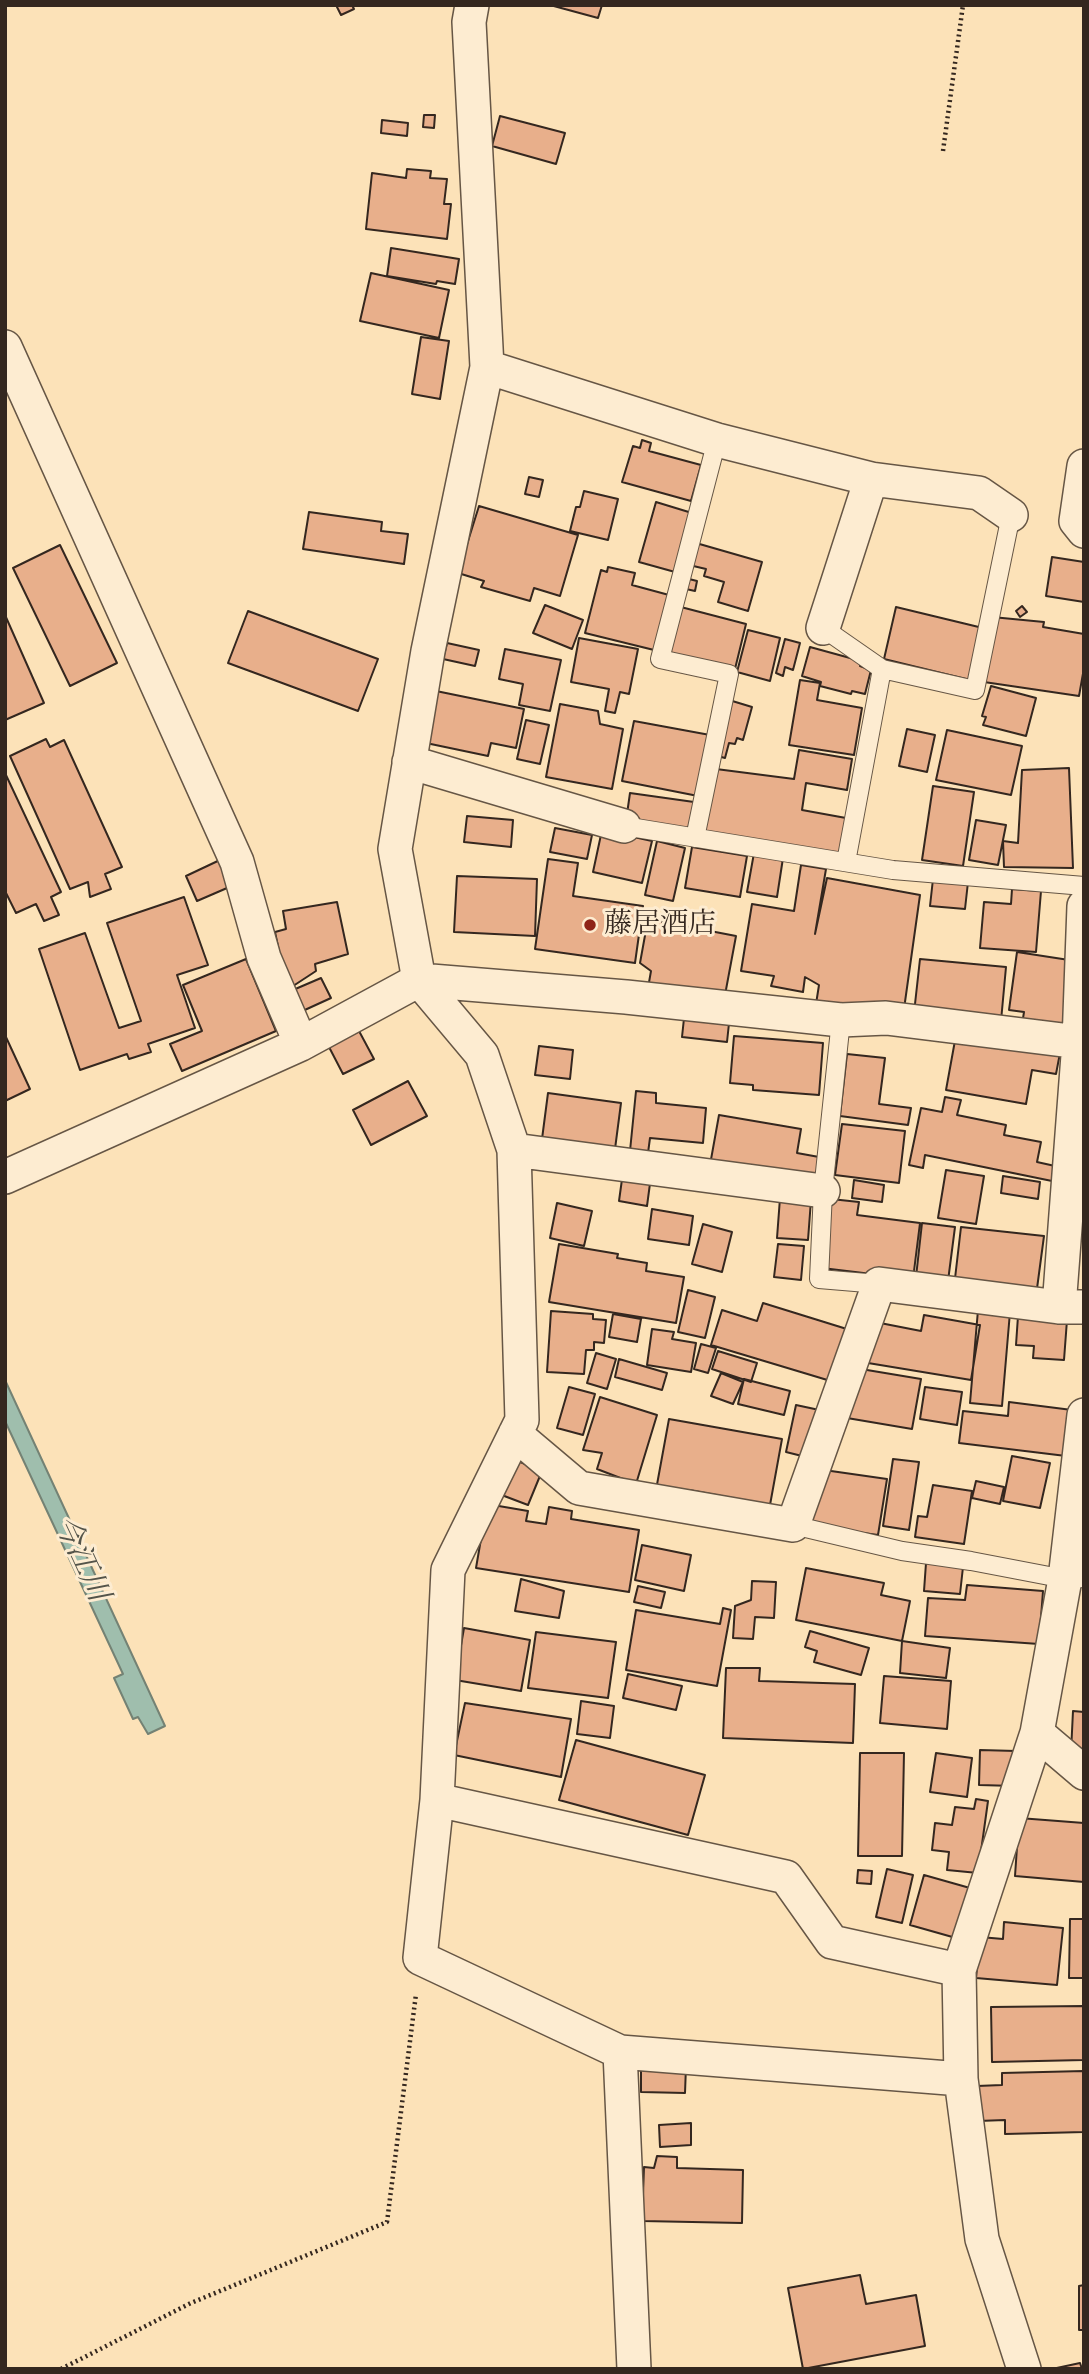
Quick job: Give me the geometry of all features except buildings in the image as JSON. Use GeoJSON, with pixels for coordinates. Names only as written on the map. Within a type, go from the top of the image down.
{"type":"FeatureCollection","features":[{"type":"Feature","properties":{"kind":"street"},"geometry":{"type":"LineString","coordinates":[[472,5],[470,35],[487,367],[428,651],[395,849],[419,980],[482,1055],[514,1150],[522,1420],[448,1570],[437,1800],[420,1958],[620,2052],[961,2079]]}},
{"type":"Feature","properties":{"kind":"street"},"geometry":{"type":"LineString","coordinates":[[5,347],[237,862],[264,958],[301,1044]]}},
{"type":"Feature","properties":{"kind":"street"},"geometry":{"type":"LineString","coordinates":[[487,367],[717,440],[871,479],[979,493],[1011,515]]}},
{"type":"Feature","properties":{"kind":"street"},"geometry":{"type":"LineString","coordinates":[[1084,466],[1076,521],[1084,531]]}},
{"type":"Feature","properties":{"kind":"street"},"geometry":{"type":"LineString","coordinates":[[823,628],[871,479]]}},
{"type":"Feature","properties":{"kind":"street"},"geometry":{"type":"LineString","coordinates":[[409,762],[624,826]]}},
{"type":"Feature","properties":{"kind":"street"},"geometry":{"type":"LineString","coordinates":[[515,1434],[579,1488],[793,1525],[878,1284],[1071,1307],[1084,906]]}},
{"type":"Feature","properties":{"kind":"street"},"geometry":{"type":"LineString","coordinates":[[5,1177],[301,1044],[419,980],[626,997],[841,1020],[886,1018],[1079,1042]]}},
{"type":"Feature","properties":{"kind":"street"},"geometry":{"type":"LineString","coordinates":[[514,1150],[822,1191]]}},
{"type":"Feature","properties":{"kind":"street"},"geometry":{"type":"LineString","coordinates":[[1024,2369],[982,2239],[961,2079],[959,1970],[1037,1733],[1074,1579],[1084,1415]]}},
{"type":"Feature","properties":{"kind":"street"},"geometry":{"type":"LineString","coordinates":[[1037,1733],[1084,1773]]}},
{"type":"Feature","properties":{"kind":"street"},"geometry":{"type":"LineString","coordinates":[[437,1800],[786,1877],[832,1942],[959,1970]]}},
{"type":"Feature","properties":{"kind":"street"},"geometry":{"type":"LineString","coordinates":[[620,2052],[634,2369]]}},
{"type":"Feature","properties":{"kind":"lane"},"geometry":{"type":"LineString","coordinates":[[695,838],[729,674],[660,659],[717,440]]}},
{"type":"Feature","properties":{"kind":"lane"},"geometry":{"type":"LineString","coordinates":[[823,628],[882,669],[975,690],[1011,515]]}},
{"type":"Feature","properties":{"kind":"lane"},"geometry":{"type":"LineString","coordinates":[[846,862],[882,669]]}},
{"type":"Feature","properties":{"kind":"lane"},"geometry":{"type":"LineString","coordinates":[[624,826],[893,870],[1084,886]]}},
{"type":"Feature","properties":{"kind":"lane"},"geometry":{"type":"LineString","coordinates":[[841,1020],[822,1191],[819,1279],[878,1284]]}},
{"type":"Feature","properties":{"kind":"lane"},"geometry":{"type":"LineString","coordinates":[[793,1525],[902,1551],[1074,1579]]}},
{"type":"Feature","properties":{"kind":"path"},"geometry":{"type":"LineString","coordinates":[[943,150],[963,5]]}},
{"type":"Feature","properties":{"kind":"path"},"geometry":{"type":"LineString","coordinates":[[61,2369],[191,2303],[387,2222],[420,1958]]}},
{"type":"Feature","properties":{"kind":"water","name":"今江川"},"geometry":{"type":"Polygon","coordinates":[[[5,1380],[165,1726],[148,1734],[138,1717],[133,1719],[114,1678],[123,1674],[5,1421],[5,1380]]]}},
{"type":"Feature","properties":{"kind":"place","name":"藤居酒店"},"geometry":{"type":"Point","coordinates":[590,925]}}]}
